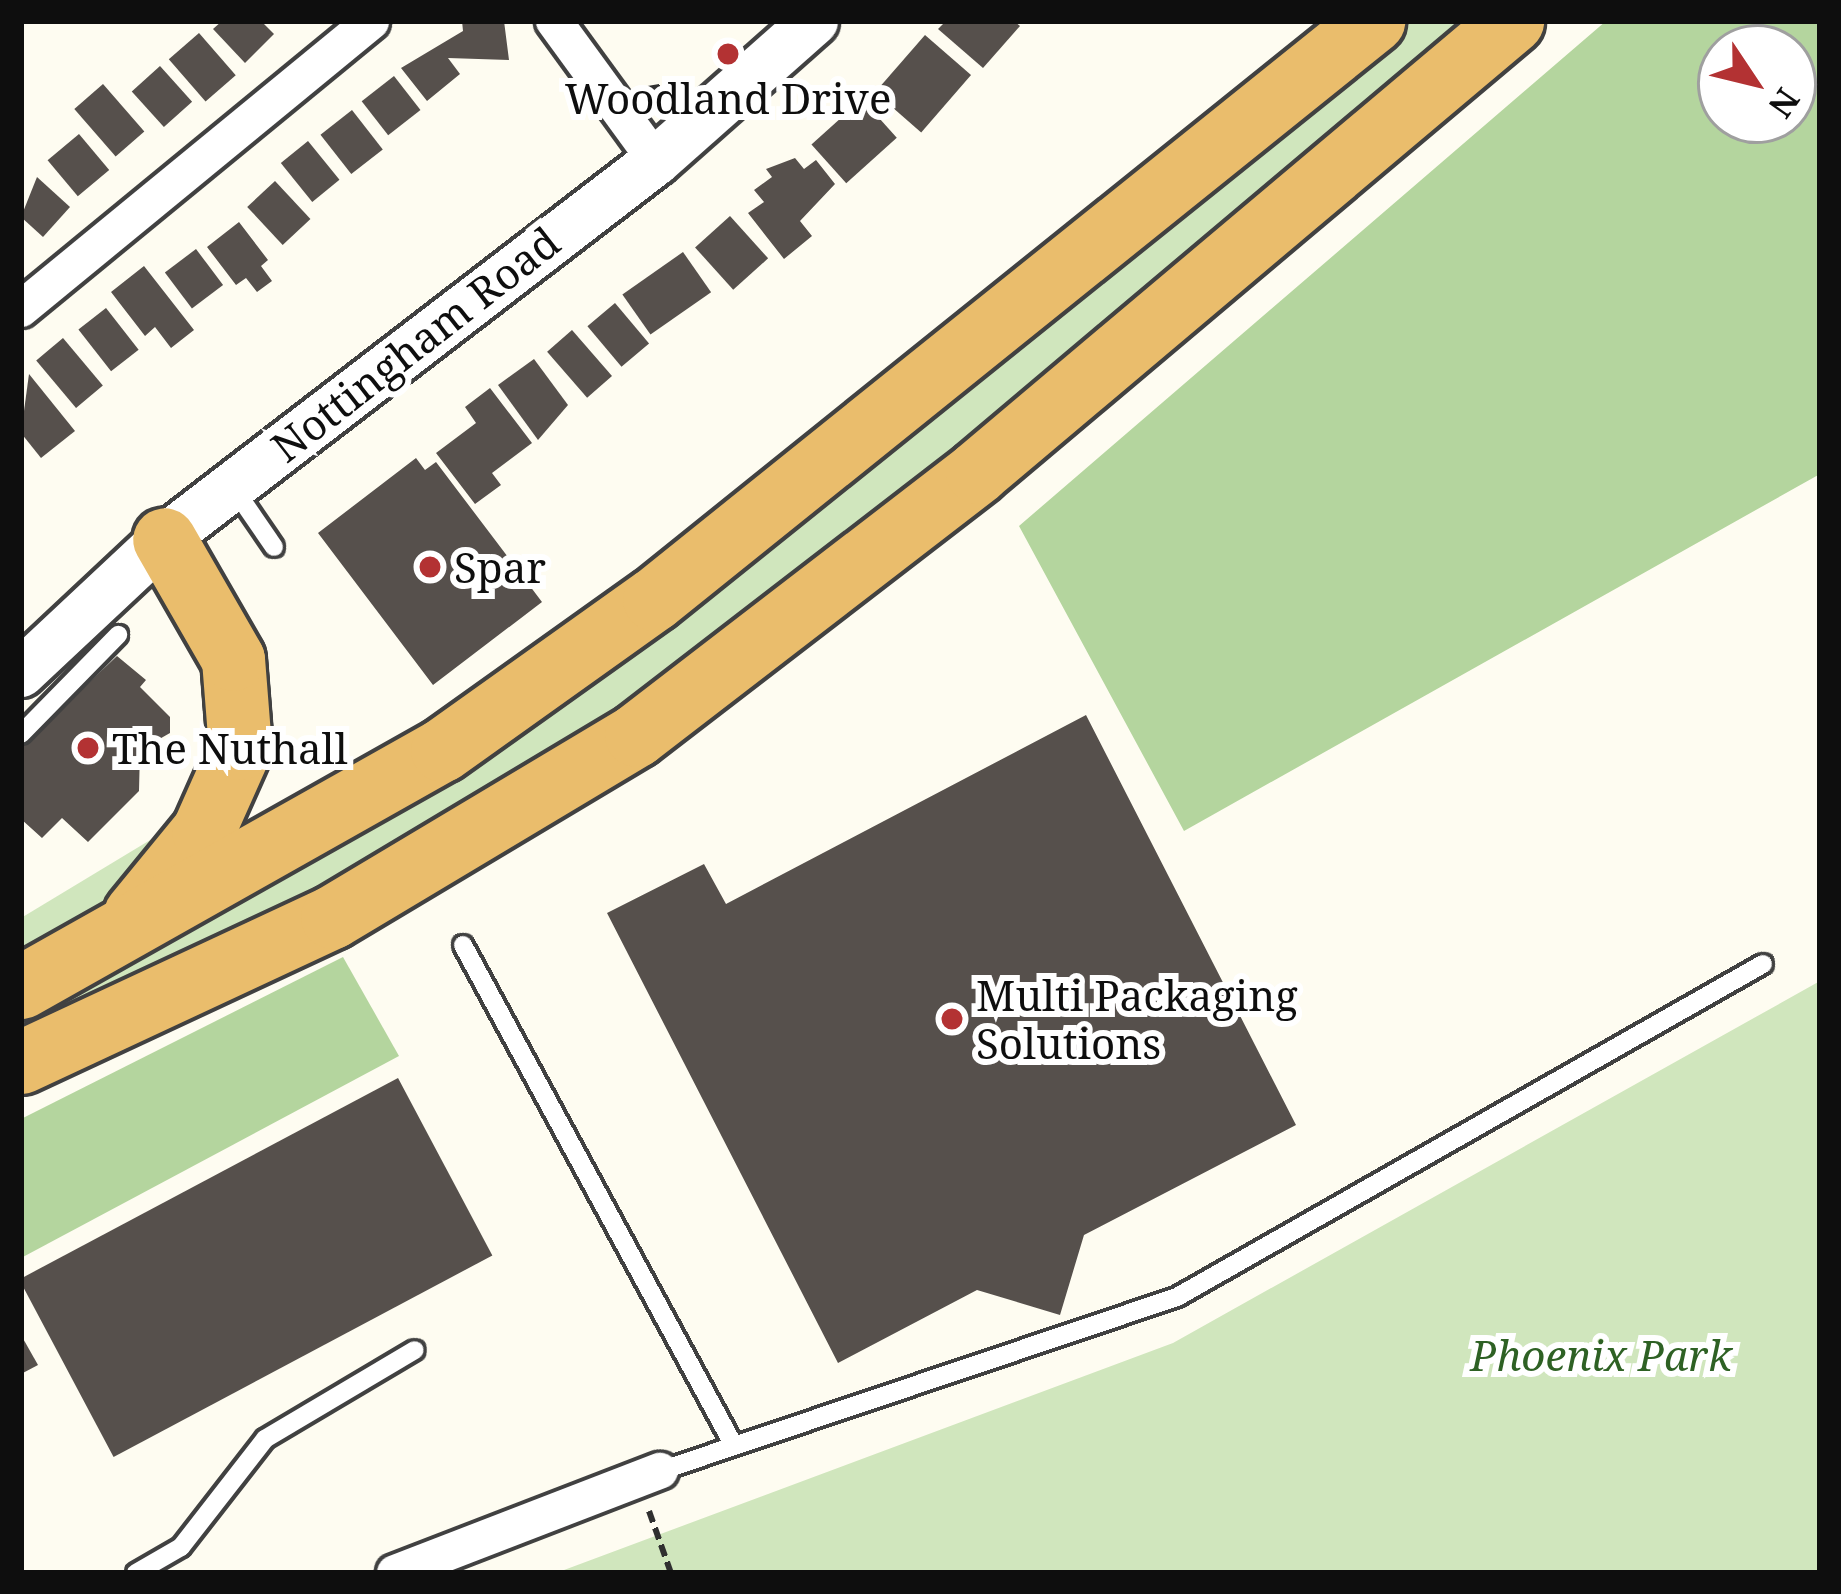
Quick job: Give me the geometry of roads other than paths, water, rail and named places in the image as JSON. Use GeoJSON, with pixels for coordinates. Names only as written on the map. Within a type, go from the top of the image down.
{"type":"FeatureCollection","features":[{"type":"Feature","properties":{"kind":"highway"},"geometry":{"type":"LineString","coordinates":[[21,987],[106,946],[338,814],[654,599],[1373,21]]}},
{"type":"Feature","properties":{"kind":"highway"},"geometry":{"type":"LineString","coordinates":[[21,1062],[332,917],[636,735],[958,487],[1513,21]]}},
{"type":"Feature","properties":{"kind":"highway"},"geometry":{"type":"LineString","coordinates":[[106,946],[203,831],[240,748],[233,658],[164,539]]}},
{"type":"Feature","properties":{"kind":"highway"},"geometry":{"type":"LineString","coordinates":[[240,748],[272,787],[338,814]]}},
{"type":"Feature","properties":{"kind":"street"},"geometry":{"type":"LineString","coordinates":[[21,309],[371,21]]}},
{"type":"Feature","properties":{"kind":"street"},"geometry":{"type":"LineString","coordinates":[[554,21],[656,161]]}},
{"type":"Feature","properties":{"kind":"street","name":"Nottingham Road"},"geometry":{"type":"LineString","coordinates":[[21,673],[164,539],[656,161],[814,21]]}},
{"type":"Feature","properties":{"kind":"street"},"geometry":{"type":"LineString","coordinates":[[395,1573],[649,1475]]}},
{"type":"Feature","properties":{"kind":"lane"},"geometry":{"type":"LineString","coordinates":[[233,486],[274,548]]}},
{"type":"Feature","properties":{"kind":"lane"},"geometry":{"type":"LineString","coordinates":[[21,734],[118,635]]}},
{"type":"Feature","properties":{"kind":"lane"},"geometry":{"type":"LineString","coordinates":[[463,945],[732,1442]]}},
{"type":"Feature","properties":{"kind":"lane"},"geometry":{"type":"LineString","coordinates":[[649,1475],[732,1442],[1177,1297],[1763,964]]}},
{"type":"Feature","properties":{"kind":"lane"},"geometry":{"type":"LineString","coordinates":[[136,1573],[181,1547],[265,1439],[415,1350]]}},
{"type":"Feature","properties":{"kind":"place","name":"Woodland Drive"},"geometry":{"type":"Point","coordinates":[728,54]}},
{"type":"Feature","properties":{"kind":"place","name":"Spar"},"geometry":{"type":"Point","coordinates":[430,567]}},
{"type":"Feature","properties":{"kind":"place","name":"The Nuthall"},"geometry":{"type":"Point","coordinates":[88,748]}},
{"type":"Feature","properties":{"kind":"place","name":"Multi Packaging Solutions"},"geometry":{"type":"Point","coordinates":[952,1019]}},
{"type":"Feature","properties":{"kind":"park label","name":"Phoenix Park"},"geometry":{"type":"Point","coordinates":[1601,1355]}}]}
